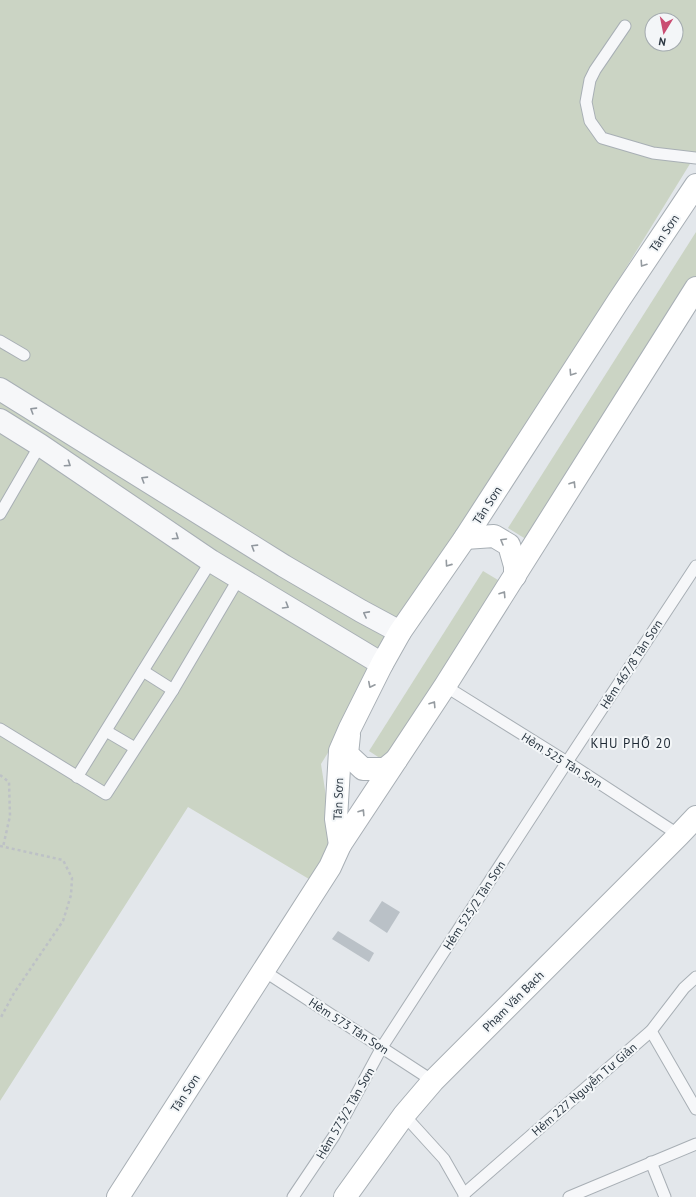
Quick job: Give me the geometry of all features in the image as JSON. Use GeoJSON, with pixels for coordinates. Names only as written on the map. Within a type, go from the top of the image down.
{"type":"FeatureCollection","features":[{"type":"Feature","properties":{"kind":"street","name":"Tân Sơn"},"geometry":{"type":"LineString","coordinates":[[340,845],[336,819],[340,751],[382,664],[400,632],[465,538],[619,300],[696,185]]}},
{"type":"Feature","properties":{"kind":"street","name":"Tân Sơn"},"geometry":{"type":"LineString","coordinates":[[118,1197],[330,867],[340,845],[445,686],[694,297]]}},
{"type":"Feature","properties":{"kind":"street"},"geometry":{"type":"LineString","coordinates":[[1,392],[284,566],[361,612],[400,632]]}},
{"type":"Feature","properties":{"kind":"street"},"geometry":{"type":"LineString","coordinates":[[0,420],[40,445],[211,561],[382,664]]}},
{"type":"Feature","properties":{"kind":"street"},"geometry":{"type":"LineString","coordinates":[[465,538],[494,536],[509,545],[515,566],[515,576]]}},
{"type":"Feature","properties":{"kind":"street"},"geometry":{"type":"LineString","coordinates":[[266,594],[284,566]]}},
{"type":"Feature","properties":{"kind":"street"},"geometry":{"type":"LineString","coordinates":[[350,728],[347,754],[363,770],[385,769],[396,760]]}},
{"type":"Feature","properties":{"kind":"street","name":"Phạm Văn Bạch"},"geometry":{"type":"LineString","coordinates":[[345,1197],[404,1115],[434,1081],[696,817]]}},
{"type":"Feature","properties":{"kind":"lane"},"geometry":{"type":"LineString","coordinates":[[625,26],[595,70],[590,80],[586,102],[590,121],[602,138],[653,153],[696,158]]}},
{"type":"Feature","properties":{"kind":"lane"},"geometry":{"type":"LineString","coordinates":[[0,341],[24,355]]}},
{"type":"Feature","properties":{"kind":"lane"},"geometry":{"type":"LineString","coordinates":[[0,514],[40,445]]}},
{"type":"Feature","properties":{"kind":"lane"},"geometry":{"type":"LineString","coordinates":[[77,777],[211,561]]}},
{"type":"Feature","properties":{"kind":"lane","name":"Hẻm 467/8 Tân Sơn"},"geometry":{"type":"LineString","coordinates":[[567,762],[696,566]]}},
{"type":"Feature","properties":{"kind":"lane"},"geometry":{"type":"LineString","coordinates":[[0,729],[106,794],[173,690],[239,578]]}},
{"type":"Feature","properties":{"kind":"lane"},"geometry":{"type":"LineString","coordinates":[[143,671],[173,690]]}},
{"type":"Feature","properties":{"kind":"lane","name":"Hẻm 525 Tân Sơn"},"geometry":{"type":"LineString","coordinates":[[445,686],[567,762],[679,835]]}},
{"type":"Feature","properties":{"kind":"lane"},"geometry":{"type":"LineString","coordinates":[[106,731],[135,748]]}},
{"type":"Feature","properties":{"kind":"lane","name":"Hẻm 525/2 Tân Sơn"},"geometry":{"type":"LineString","coordinates":[[382,1047],[567,762]]}},
{"type":"Feature","properties":{"kind":"lane","name":"Hẻm 573 Tân Sơn"},"geometry":{"type":"LineString","coordinates":[[264,971],[434,1081]]}},
{"type":"Feature","properties":{"kind":"lane","name":"Hẻm 227 Nguyễn Tư Giản"},"geometry":{"type":"LineString","coordinates":[[464,1195],[651,1031],[684,988],[696,977]]}},
{"type":"Feature","properties":{"kind":"lane"},"geometry":{"type":"LineString","coordinates":[[651,1031],[696,1109]]}},
{"type":"Feature","properties":{"kind":"lane","name":"Hẻm 573/2 Tân Sơn"},"geometry":{"type":"LineString","coordinates":[[293,1197],[334,1136],[382,1047]]}},
{"type":"Feature","properties":{"kind":"lane"},"geometry":{"type":"LineString","coordinates":[[404,1115],[444,1159],[464,1195]]}},
{"type":"Feature","properties":{"kind":"lane"},"geometry":{"type":"LineString","coordinates":[[569,1197],[696,1144]]}},
{"type":"Feature","properties":{"kind":"lane"},"geometry":{"type":"LineString","coordinates":[[651,1162],[665,1197]]}},
{"type":"Feature","properties":{"kind":"path"},"geometry":{"type":"LineString","coordinates":[[0,775],[9,782],[10,816],[2,847],[63,860],[72,878],[71,895],[63,920],[14,993],[0,1019]]}},
{"type":"Feature","properties":{"kind":"green space"},"geometry":{"type":"Polygon","coordinates":[[[0,0],[696,0],[696,154],[321,764],[336,861],[319,885],[188,807],[0,1101],[0,0]]]}},
{"type":"Feature","properties":{"kind":"green space"},"geometry":{"type":"Polygon","coordinates":[[[696,232],[696,297],[537,546],[508,528],[696,232]]]}},
{"type":"Feature","properties":{"kind":"green space"},"geometry":{"type":"Polygon","coordinates":[[[483,571],[508,586],[392,766],[369,751],[483,571]]]}},
{"type":"Feature","properties":{"kind":"building"},"geometry":{"type":"Polygon","coordinates":[[[382,901],[400,912],[387,933],[369,921],[382,901]]]}},
{"type":"Feature","properties":{"kind":"building"},"geometry":{"type":"Polygon","coordinates":[[[338,931],[374,953],[369,962],[332,939],[338,931]]]}},
{"type":"Feature","properties":{"kind":"district","name":"KHU PHỐ 20"},"geometry":{"type":"Point","coordinates":[631,743]}}]}
